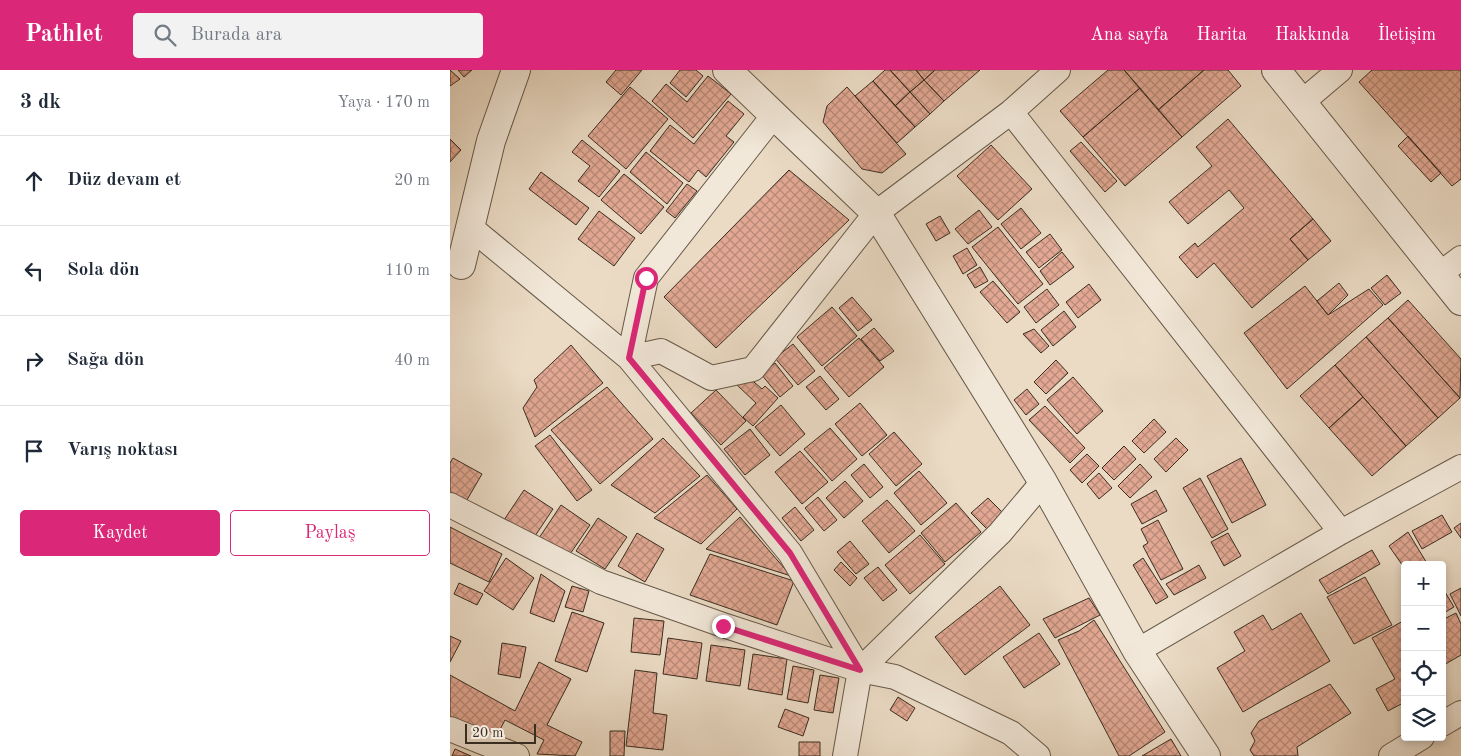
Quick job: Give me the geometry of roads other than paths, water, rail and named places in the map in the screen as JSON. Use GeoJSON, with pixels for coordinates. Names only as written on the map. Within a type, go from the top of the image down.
{"type":"FeatureCollection","features":[{"type":"Feature","properties":{"kind":"street"},"geometry":{"type":"LineString","coordinates":[[454,269],[470,227],[491,141],[516,70]]}},
{"type":"Feature","properties":{"kind":"street"},"geometry":{"type":"LineString","coordinates":[[727,70],[876,213],[1043,482],[1137,652],[1206,756]]}},
{"type":"Feature","properties":{"kind":"street"},"geometry":{"type":"LineString","coordinates":[[629,358],[661,351],[711,378],[753,369],[876,213],[1011,112],[1058,70]]}},
{"type":"Feature","properties":{"kind":"street"},"geometry":{"type":"LineString","coordinates":[[1276,70],[1461,301]]}},
{"type":"Feature","properties":{"kind":"street"},"geometry":{"type":"LineString","coordinates":[[1301,103],[1340,70]]}},
{"type":"Feature","properties":{"kind":"street"},"geometry":{"type":"LineString","coordinates":[[1011,112],[1341,532]]}},
{"type":"Feature","properties":{"kind":"street"},"geometry":{"type":"LineString","coordinates":[[629,358],[646,278],[774,116]]}},
{"type":"Feature","properties":{"kind":"street"},"geometry":{"type":"LineString","coordinates":[[470,227],[629,358],[790,553],[860,670]]}},
{"type":"Feature","properties":{"kind":"street"},"geometry":{"type":"LineString","coordinates":[[1440,274],[1461,258]]}},
{"type":"Feature","properties":{"kind":"street"},"geometry":{"type":"LineString","coordinates":[[1137,652],[1341,532],[1461,467]]}},
{"type":"Feature","properties":{"kind":"street"},"geometry":{"type":"LineString","coordinates":[[845,756],[860,670],[1000,533],[1043,482]]}},
{"type":"Feature","properties":{"kind":"street"},"geometry":{"type":"LineString","coordinates":[[450,505],[601,582],[723,626],[860,670],[895,677],[1011,733],[1038,756]]}},
{"type":"Feature","properties":{"kind":"street"},"geometry":{"type":"LineString","coordinates":[[1446,722],[1461,713]]}},
{"type":"Feature","properties":{"kind":"street"},"geometry":{"type":"LineString","coordinates":[[450,729],[517,756]]}},
{"type":"Feature","properties":{"kind":"street"},"geometry":{"type":"LineString","coordinates":[[1008,756],[1011,733]]}},
{"type":"Feature","properties":{"kind":"street"},"geometry":{"type":"LineString","coordinates":[[1391,756],[1415,741]]}}]}
